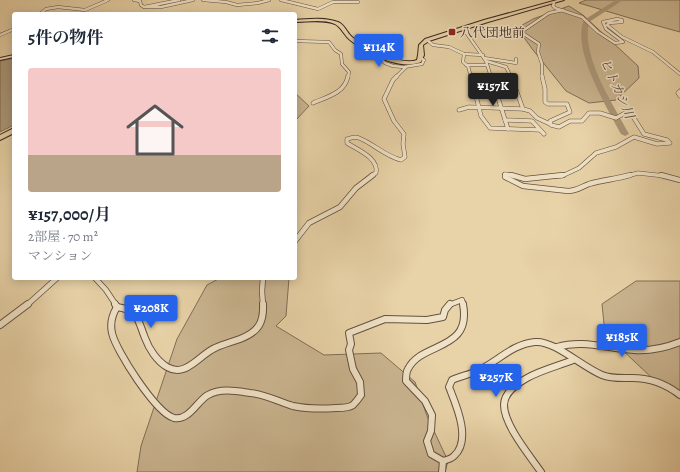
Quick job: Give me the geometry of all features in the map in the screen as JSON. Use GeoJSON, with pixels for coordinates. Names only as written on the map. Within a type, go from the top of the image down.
{"type":"FeatureCollection","features":[{"type":"Feature","properties":{"kind":"highway"},"geometry":{"type":"LineString","coordinates":[[297,21],[326,21],[341,25],[350,38],[400,63],[414,63],[419,61],[421,58],[420,45],[426,40],[562,0]]}},
{"type":"Feature","properties":{"kind":"highway"},"geometry":{"type":"LineString","coordinates":[[0,138],[12,131]]}},
{"type":"Feature","properties":{"kind":"main road"},"geometry":{"type":"LineString","coordinates":[[0,59],[12,56]]}},
{"type":"Feature","properties":{"kind":"street"},"geometry":{"type":"LineString","coordinates":[[42,12],[48,8],[69,7],[77,10],[86,10],[100,5],[108,0]]}},
{"type":"Feature","properties":{"kind":"street"},"geometry":{"type":"LineString","coordinates":[[134,0],[140,1],[141,5],[150,8],[174,5],[193,0]]}},
{"type":"Feature","properties":{"kind":"street"},"geometry":{"type":"LineString","coordinates":[[144,6],[179,0]]}},
{"type":"Feature","properties":{"kind":"street"},"geometry":{"type":"LineString","coordinates":[[203,0],[226,2],[236,6],[269,0]]}},
{"type":"Feature","properties":{"kind":"street"},"geometry":{"type":"LineString","coordinates":[[281,0],[318,9],[334,2],[358,2]]}},
{"type":"Feature","properties":{"kind":"street"},"geometry":{"type":"LineString","coordinates":[[554,3],[554,7],[582,17],[598,32],[615,43],[623,42],[602,25],[606,21],[617,19],[622,20],[622,22],[609,23],[608,26],[632,42],[653,52],[680,74]]}},
{"type":"Feature","properties":{"kind":"street"},"geometry":{"type":"LineString","coordinates":[[550,124],[550,121],[568,114],[570,112],[570,108],[567,104],[548,104],[545,102],[545,89],[540,72],[542,64],[538,52],[539,44],[521,32],[549,13],[563,10]]}},
{"type":"Feature","properties":{"kind":"street"},"geometry":{"type":"LineString","coordinates":[[463,28],[486,61],[508,128]]}},
{"type":"Feature","properties":{"kind":"street"},"geometry":{"type":"LineString","coordinates":[[0,35],[12,30]]}},
{"type":"Feature","properties":{"kind":"street"},"geometry":{"type":"LineString","coordinates":[[426,40],[433,45],[458,50],[464,54],[483,56],[511,64],[516,63],[516,59]]}},
{"type":"Feature","properties":{"kind":"street"},"geometry":{"type":"LineString","coordinates":[[297,41],[329,42],[335,50],[341,54],[342,64],[349,72],[349,81],[340,92],[313,103]]}},
{"type":"Feature","properties":{"kind":"street"},"geometry":{"type":"LineString","coordinates":[[375,51],[374,52],[388,65],[406,67],[422,64],[424,60],[421,58]]}},
{"type":"Feature","properties":{"kind":"street"},"geometry":{"type":"LineString","coordinates":[[464,54],[463,62],[468,66],[478,108],[481,116],[490,128],[540,130]]}},
{"type":"Feature","properties":{"kind":"street"},"geometry":{"type":"LineString","coordinates":[[486,61],[506,67],[513,81],[523,109]]}},
{"type":"Feature","properties":{"kind":"street"},"geometry":{"type":"LineString","coordinates":[[466,65],[487,65]]}},
{"type":"Feature","properties":{"kind":"street"},"geometry":{"type":"LineString","coordinates":[[297,238],[309,223],[340,207],[356,188],[376,173],[377,168],[375,162],[347,143],[347,139],[353,137],[359,138],[394,159],[400,160],[405,157],[402,144],[404,134],[394,121],[384,99],[393,80],[406,67]]}},
{"type":"Feature","properties":{"kind":"street"},"geometry":{"type":"LineString","coordinates":[[472,80],[513,81]]}},
{"type":"Feature","properties":{"kind":"street"},"geometry":{"type":"LineString","coordinates":[[680,91],[678,93],[680,96]]}},
{"type":"Feature","properties":{"kind":"street"},"geometry":{"type":"LineString","coordinates":[[459,110],[465,107],[523,109],[530,111],[537,118],[555,127],[562,126],[570,121],[582,121],[589,113],[600,112],[616,118],[627,112],[632,115],[644,134],[667,140],[670,143],[664,144],[636,137],[632,138],[620,145],[596,153],[580,168],[567,175],[557,177],[525,179],[505,174],[507,180],[527,187],[575,191],[590,184],[615,180],[638,173],[655,174],[680,180]]}},
{"type":"Feature","properties":{"kind":"street"},"geometry":{"type":"LineString","coordinates":[[505,120],[532,121],[544,134]]}},
{"type":"Feature","properties":{"kind":"street"},"geometry":{"type":"LineString","coordinates":[[0,325],[23,309],[55,280]]}},
{"type":"Feature","properties":{"kind":"street"},"geometry":{"type":"LineString","coordinates":[[97,280],[118,307],[127,308],[136,315],[140,322],[145,340],[152,352],[166,366],[179,370],[191,365],[214,348],[248,337],[258,329],[263,317],[261,291],[263,280]]}},
{"type":"Feature","properties":{"kind":"street"},"geometry":{"type":"LineString","coordinates":[[118,307],[112,318],[111,333],[126,362],[158,407],[168,415],[179,418],[184,417],[208,395],[225,390],[254,393],[295,406],[308,408],[322,409],[348,407],[353,405],[361,395],[360,382],[353,369],[349,350],[350,344],[348,332],[385,319],[427,320],[443,317],[444,309],[452,302],[462,300],[464,318],[459,332],[454,338],[445,344],[415,360],[410,364],[405,375],[406,381],[427,403],[434,420],[431,433],[427,441],[431,454],[443,461],[451,459],[462,446],[463,435],[449,387],[452,380],[478,370],[509,351],[526,344],[542,342],[557,347],[573,360],[610,377],[654,381],[664,384],[680,395]]}},
{"type":"Feature","properties":{"kind":"street"},"geometry":{"type":"LineString","coordinates":[[557,347],[567,343],[582,341],[617,348],[651,350],[664,348],[680,342]]}},
{"type":"Feature","properties":{"kind":"street"},"geometry":{"type":"LineString","coordinates":[[541,472],[510,423],[504,406],[505,400],[512,389],[523,381],[541,372],[573,360]]}},
{"type":"Feature","properties":{"kind":"street"},"geometry":{"type":"LineString","coordinates":[[442,472],[443,461]]}},
{"type":"Feature","properties":{"kind":"shaded area"},"geometry":{"type":"Polygon","coordinates":[[[586,0],[680,0],[680,32],[579,3],[586,0]]]}},
{"type":"Feature","properties":{"kind":"shaded area"},"geometry":{"type":"Polygon","coordinates":[[[569,6],[583,15],[638,66],[639,78],[616,100],[589,103],[566,91],[517,28],[533,19],[569,6]]]}},
{"type":"Feature","properties":{"kind":"shaded area"},"geometry":{"type":"Polygon","coordinates":[[[12,58],[12,126],[0,132],[0,61],[12,58]]]}},
{"type":"Feature","properties":{"kind":"shaded area"},"geometry":{"type":"Polygon","coordinates":[[[297,95],[309,106],[297,119],[297,95]]]}},
{"type":"Feature","properties":{"kind":"shaded area"},"geometry":{"type":"Polygon","coordinates":[[[216,280],[289,280],[286,316],[276,326],[324,355],[381,353],[415,382],[427,416],[448,461],[445,472],[137,472],[141,446],[177,339],[207,285],[216,280]]]}},
{"type":"Feature","properties":{"kind":"shaded area"},"geometry":{"type":"Polygon","coordinates":[[[636,281],[680,281],[680,391],[652,378],[618,346],[604,324],[602,304],[636,281]]]}},
{"type":"Feature","properties":{"kind":"waterway","name":"ヒトカシ川"},"geometry":{"type":"LineString","coordinates":[[620,0],[586,21],[584,34],[590,62],[606,99],[625,134]]}},
{"type":"Feature","properties":{"kind":"place","name":"八代団地前"},"geometry":{"type":"Point","coordinates":[452,32]}}]}
